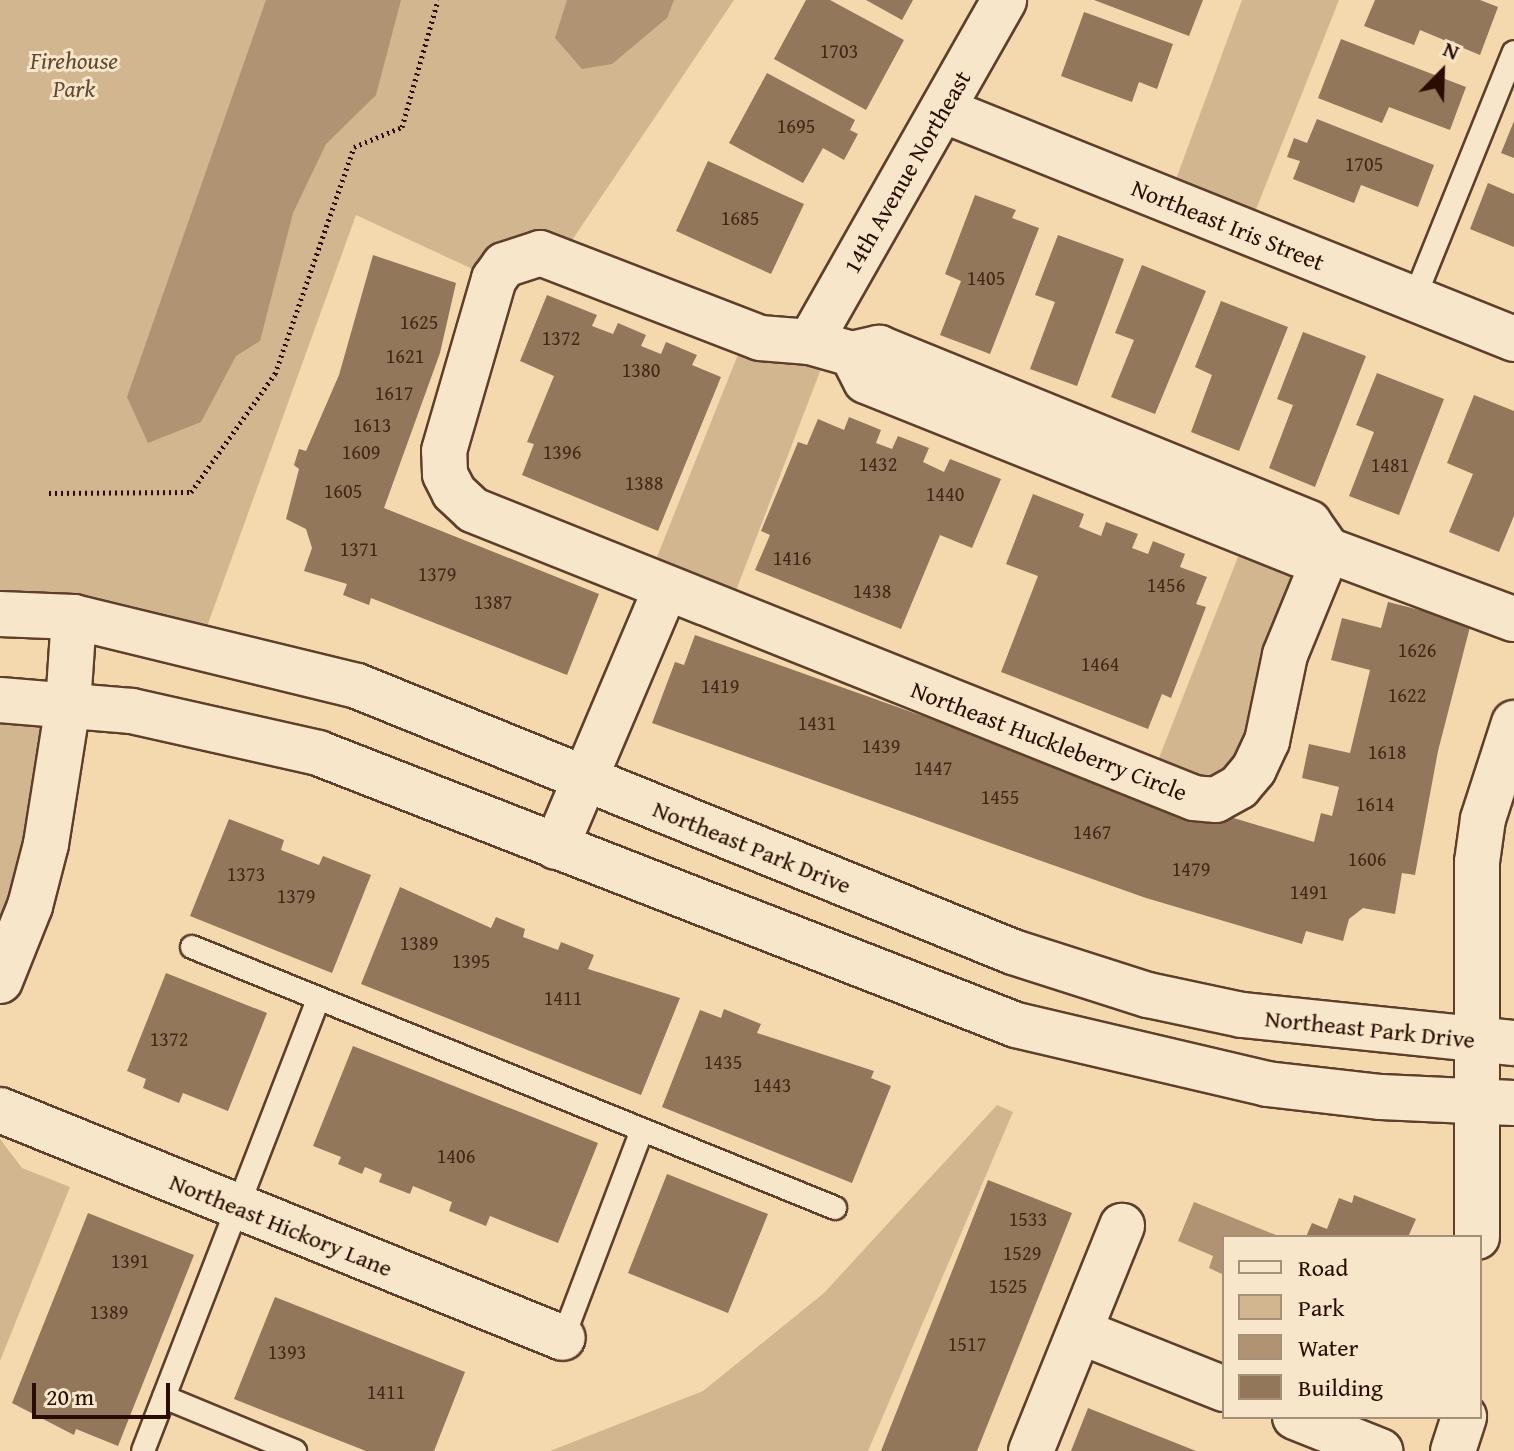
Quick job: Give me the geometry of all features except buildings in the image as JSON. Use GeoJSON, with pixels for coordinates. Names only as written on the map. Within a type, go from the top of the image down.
{"type":"FeatureCollection","features":[{"type":"Feature","properties":{"kind":"street","name":"14th Avenue Northeast"},"geometry":{"type":"LineString","coordinates":[[810,342],[1004,0]]}},
{"type":"Feature","properties":{"kind":"street","name":"Northeast Iris Street"},"geometry":{"type":"LineString","coordinates":[[943,110],[1514,339]]}},
{"type":"Feature","properties":{"kind":"street","name":"Northeast Huckleberry Circle"},"geometry":{"type":"LineString","coordinates":[[1328,550],[1285,655],[1267,741],[1246,778],[1216,800],[1194,798],[665,590],[473,510],[454,492],[445,474],[444,451],[494,279],[504,265],[540,253],[760,338],[810,342],[852,354],[879,348],[1309,523],[1328,550],[1514,619]]}},
{"type":"Feature","properties":{"kind":"street"},"geometry":{"type":"LineString","coordinates":[[556,847],[665,590]]}},
{"type":"Feature","properties":{"kind":"street","name":"Northeast Park Drive"},"geometry":{"type":"LineString","coordinates":[[0,614],[74,617],[357,686],[1013,952],[1148,995],[1242,1015],[1497,1043]]}},
{"type":"Feature","properties":{"kind":"street"},"geometry":{"type":"LineString","coordinates":[[0,981],[30,906],[46,844],[68,705],[74,617]]}},
{"type":"Feature","properties":{"kind":"street"},"geometry":{"type":"LineString","coordinates":[[0,700],[68,705],[234,731],[318,753],[1016,1025],[1267,1084],[1496,1102]]}},
{"type":"Feature","properties":{"kind":"street"},"geometry":{"type":"LineString","coordinates":[[1477,1235],[1496,1102],[1497,1043],[1477,862],[1483,819],[1514,723]]}},
{"type":"Feature","properties":{"kind":"street","name":"Northeast Hickory Lane"},"geometry":{"type":"LineString","coordinates":[[0,1110],[237,1209],[563,1338]]}},
{"type":"Feature","properties":{"kind":"street"},"geometry":{"type":"LineString","coordinates":[[1031,1451],[1122,1226]]}},
{"type":"Feature","properties":{"kind":"street"},"geometry":{"type":"LineString","coordinates":[[1081,1332],[1222,1388]]}},
{"type":"Feature","properties":{"kind":"street"},"geometry":{"type":"LineString","coordinates":[[1300,1419],[1380,1451]]}},
{"type":"Feature","properties":{"kind":"street"},"geometry":{"type":"LineString","coordinates":[[1453,1451],[1463,1419]]}},
{"type":"Feature","properties":{"kind":"lane"},"geometry":{"type":"LineString","coordinates":[[1414,299],[1514,52]]}},
{"type":"Feature","properties":{"kind":"lane"},"geometry":{"type":"LineString","coordinates":[[192,947],[835,1208]]}},
{"type":"Feature","properties":{"kind":"lane"},"geometry":{"type":"LineString","coordinates":[[143,1451],[318,999]]}},
{"type":"Feature","properties":{"kind":"lane"},"geometry":{"type":"LineString","coordinates":[[563,1338],[642,1130]]}},
{"type":"Feature","properties":{"kind":"lane"},"geometry":{"type":"LineString","coordinates":[[164,1397],[295,1451]]}},
{"type":"Feature","properties":{"kind":"path"},"geometry":{"type":"LineString","coordinates":[[49,493],[191,492],[275,374],[354,147],[402,127],[438,0]]}},
{"type":"Feature","properties":{"kind":"green space","name":"Firehouse Park"},"geometry":{"type":"Polygon","coordinates":[[[0,0],[734,0],[560,258],[494,279],[356,215],[200,646],[0,614],[0,0]]]}},
{"type":"Feature","properties":{"kind":"green space"},"geometry":{"type":"Polygon","coordinates":[[[1242,0],[1339,0],[1247,232],[1168,201],[1242,0]]]}},
{"type":"Feature","properties":{"kind":"green space"},"geometry":{"type":"Polygon","coordinates":[[[747,332],[829,348],[727,614],[647,582],[747,332]]]}},
{"type":"Feature","properties":{"kind":"green space"},"geometry":{"type":"Polygon","coordinates":[[[1247,534],[1328,550],[1239,787],[1150,781],[1247,534]]]}},
{"type":"Feature","properties":{"kind":"green space"},"geometry":{"type":"Polygon","coordinates":[[[0,700],[68,705],[0,981],[0,700]]]}},
{"type":"Feature","properties":{"kind":"green space"},"geometry":{"type":"Polygon","coordinates":[[[997,1105],[1013,1112],[868,1451],[550,1451],[703,1391],[824,1293],[997,1105]]]}},
{"type":"Feature","properties":{"kind":"green space"},"geometry":{"type":"Polygon","coordinates":[[[0,1139],[22,1168],[70,1187],[0,1361],[0,1139]]]}},
{"type":"Feature","properties":{"kind":"water"},"geometry":{"type":"Polygon","coordinates":[[[266,0],[401,0],[376,95],[326,144],[293,213],[260,341],[236,356],[201,422],[148,443],[127,397],[266,0]]]}},
{"type":"Feature","properties":{"kind":"water"},"geometry":{"type":"Polygon","coordinates":[[[567,0],[674,0],[667,18],[612,64],[582,69],[555,38],[567,0]]]}},
{"type":"Feature","properties":{"kind":"water"},"geometry":{"type":"Polygon","coordinates":[[[1194,1202],[1276,1235],[1222,1235],[1222,1274],[1209,1268],[1213,1256],[1178,1241],[1194,1202]]]}}]}
